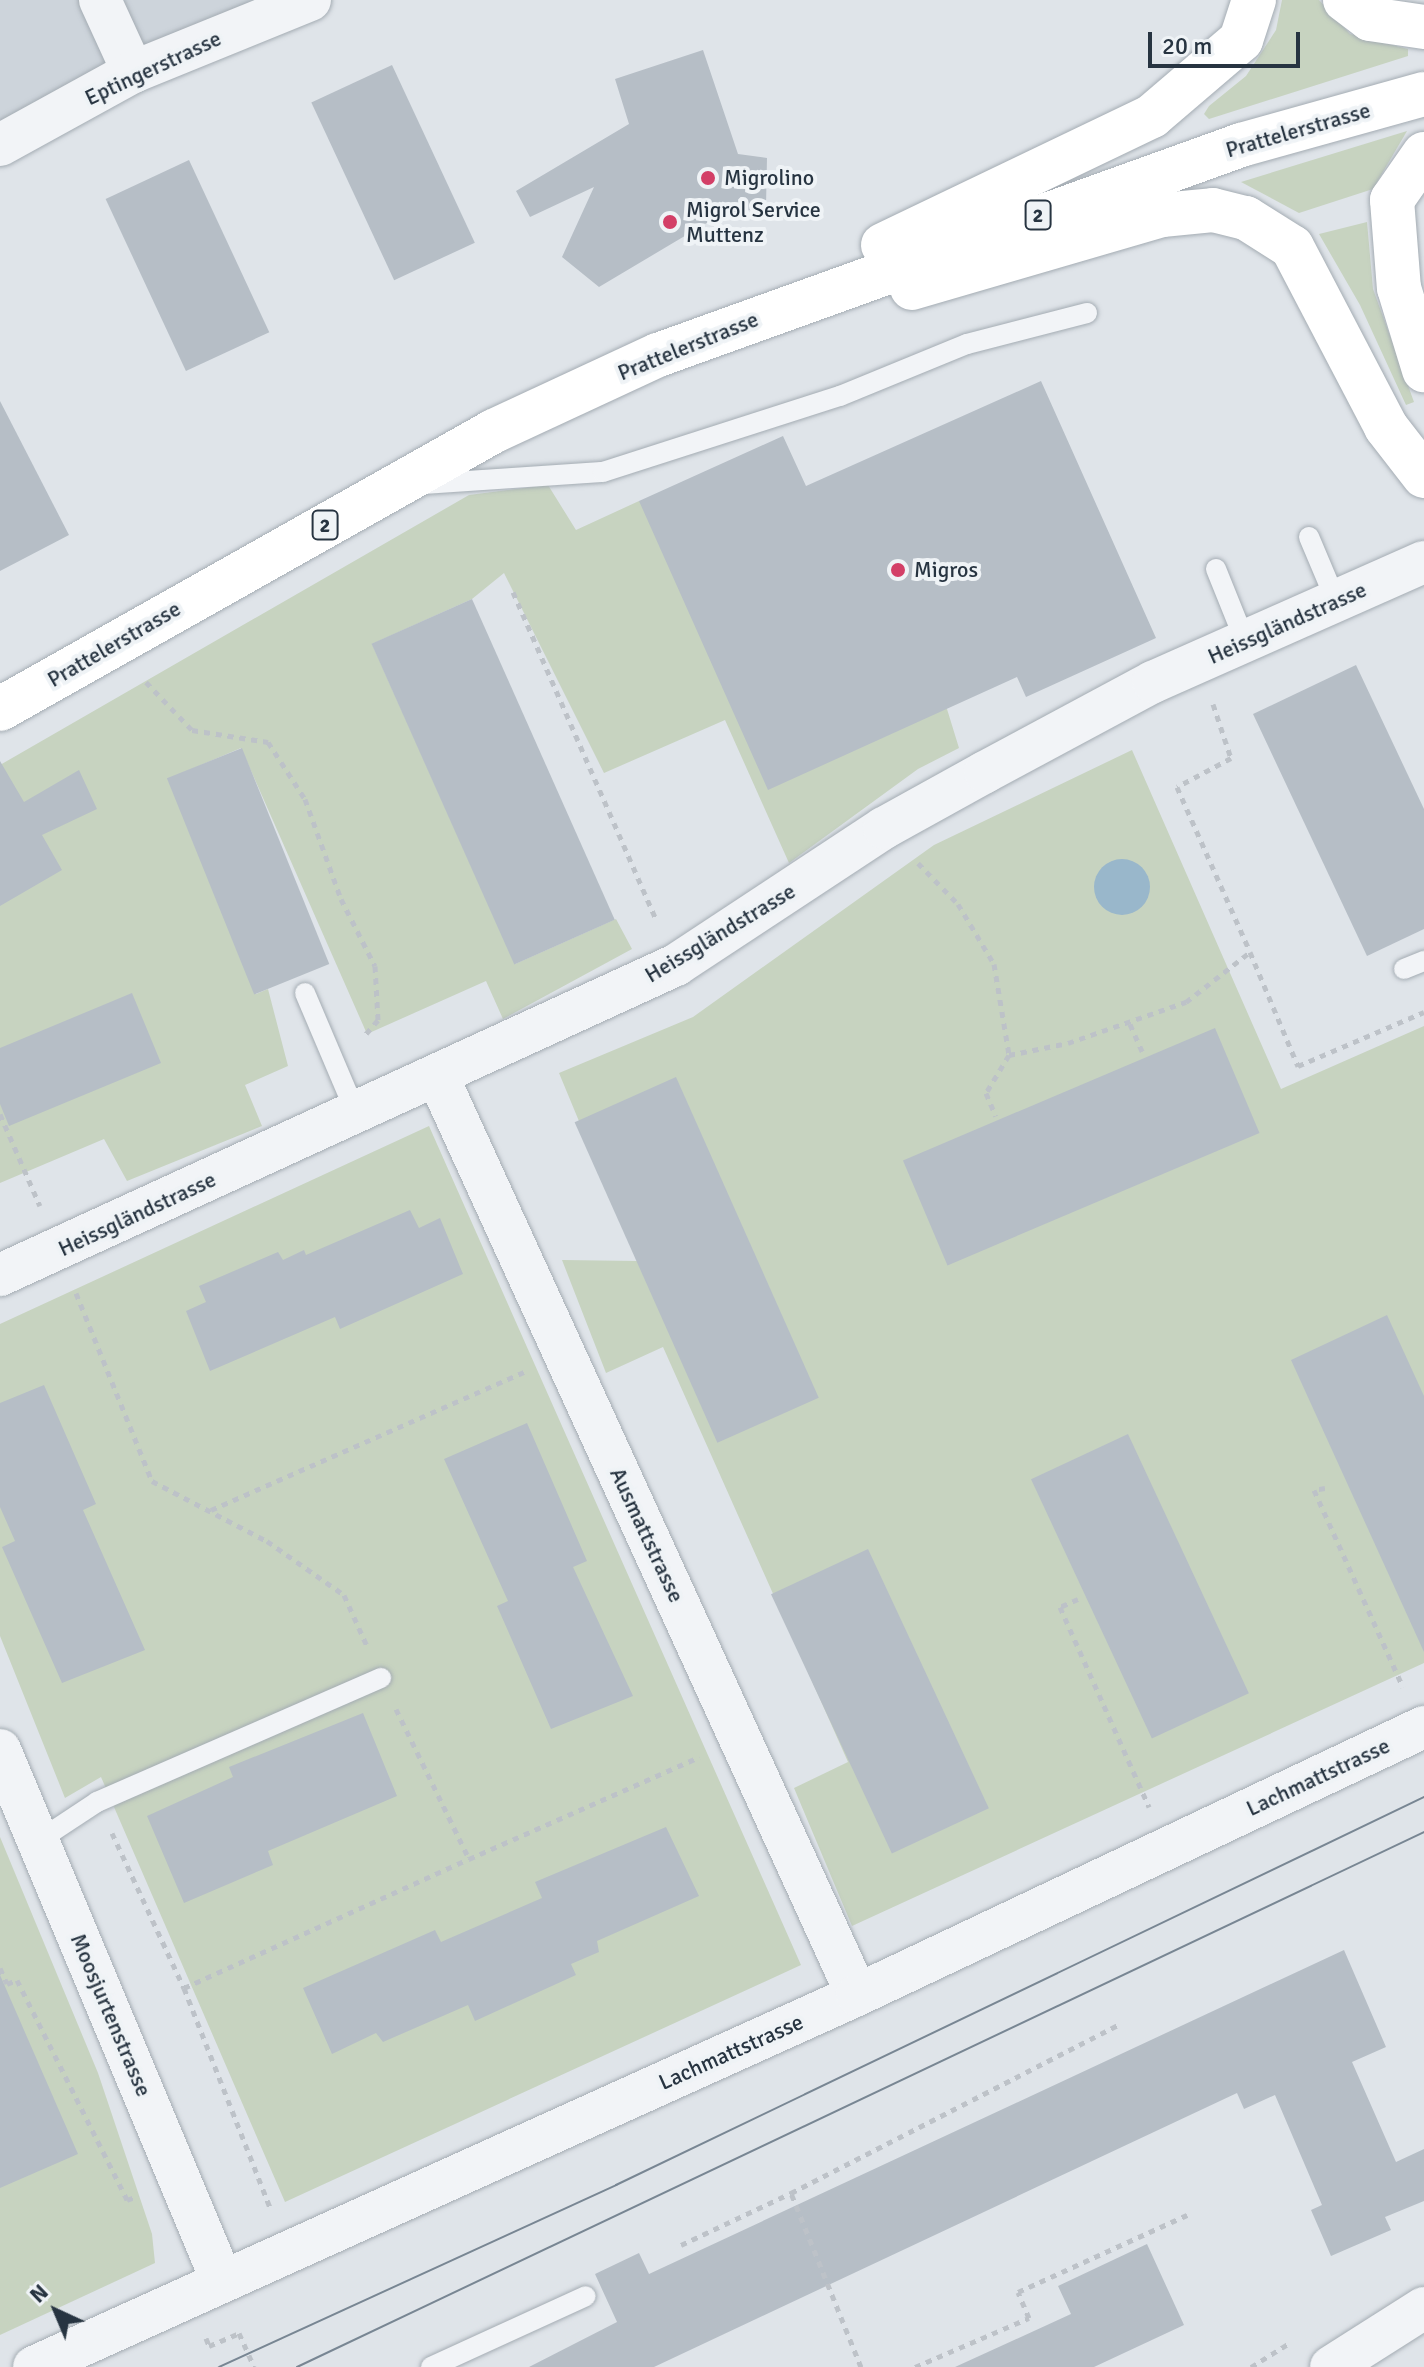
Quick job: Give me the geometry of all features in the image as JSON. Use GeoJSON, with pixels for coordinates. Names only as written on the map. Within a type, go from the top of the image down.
{"type":"FeatureCollection","features":[{"type":"Feature","properties":{"kind":"main road"},"geometry":{"type":"LineString","coordinates":[[658,355],[1152,116],[1241,40],[1254,0]]}},
{"type":"Feature","properties":{"kind":"main road"},"geometry":{"type":"LineString","coordinates":[[1345,0],[1370,19],[1424,27]]}},
{"type":"Feature","properties":{"kind":"main road","name":"Prattelerstrasse"},"geometry":{"type":"LineString","coordinates":[[0,709],[494,431],[658,355],[1241,145],[1424,94]]}},
{"type":"Feature","properties":{"kind":"main road"},"geometry":{"type":"LineString","coordinates":[[1424,154],[1392,200],[1399,288],[1424,370]]}},
{"type":"Feature","properties":{"kind":"main road"},"geometry":{"type":"LineString","coordinates":[[658,355],[1162,215],[1213,210],[1278,233],[1292,247],[1386,427],[1424,476]]}},
{"type":"Feature","properties":{"kind":"street"},"geometry":{"type":"LineString","coordinates":[[100,0],[133,72]]}},
{"type":"Feature","properties":{"kind":"street","name":"Eptingerstrasse"},"geometry":{"type":"LineString","coordinates":[[0,145],[133,72],[310,0]]}},
{"type":"Feature","properties":{"kind":"street","name":"Heissgländstrasse"},"geometry":{"type":"LineString","coordinates":[[0,1275],[59,1251],[676,965],[884,828],[1198,662],[1424,562]]}},
{"type":"Feature","properties":{"kind":"street","name":"Ausmattstrasse"},"geometry":{"type":"LineString","coordinates":[[437,1075],[857,1995]]}},
{"type":"Feature","properties":{"kind":"street","name":"Lachmattstrasse"},"geometry":{"type":"LineString","coordinates":[[34,2367],[857,1995],[1423,1728]]}},
{"type":"Feature","properties":{"kind":"street","name":"Moosjurtenstrasse"},"geometry":{"type":"LineString","coordinates":[[0,1750],[222,2281]]}},
{"type":"Feature","properties":{"kind":"street"},"geometry":{"type":"LineString","coordinates":[[1331,2367],[1420,2319]]}},
{"type":"Feature","properties":{"kind":"lane"},"geometry":{"type":"LineString","coordinates":[[394,486],[603,472],[840,396],[967,344],[1087,313]]}},
{"type":"Feature","properties":{"kind":"lane"},"geometry":{"type":"LineString","coordinates":[[1309,537],[1336,601]]}},
{"type":"Feature","properties":{"kind":"lane"},"geometry":{"type":"LineString","coordinates":[[1216,569],[1245,641]]}},
{"type":"Feature","properties":{"kind":"lane"},"geometry":{"type":"LineString","coordinates":[[1404,969],[1424,961]]}},
{"type":"Feature","properties":{"kind":"lane"},"geometry":{"type":"LineString","coordinates":[[305,993],[356,1113]]}},
{"type":"Feature","properties":{"kind":"lane"},"geometry":{"type":"LineString","coordinates":[[38,1841],[97,1802],[381,1678]]}},
{"type":"Feature","properties":{"kind":"lane"},"geometry":{"type":"LineString","coordinates":[[431,2367],[586,2296]]}},
{"type":"Feature","properties":{"kind":"path"},"geometry":{"type":"LineString","coordinates":[[513,592],[676,965]]}},
{"type":"Feature","properties":{"kind":"path"},"geometry":{"type":"LineString","coordinates":[[123,639],[151,691],[192,730],[268,742],[305,799],[341,899],[375,966],[378,1020],[335,1064]]}},
{"type":"Feature","properties":{"kind":"path"},"geometry":{"type":"LineString","coordinates":[[1198,662],[1231,758],[1177,787],[1298,1066],[1424,1012]]}},
{"type":"Feature","properties":{"kind":"path"},"geometry":{"type":"LineString","coordinates":[[884,828],[958,904],[994,964],[1009,1055],[986,1093],[996,1116]]}},
{"type":"Feature","properties":{"kind":"path"},"geometry":{"type":"LineString","coordinates":[[1009,1055],[1130,1024],[1186,1002],[1250,952]]}},
{"type":"Feature","properties":{"kind":"path"},"geometry":{"type":"LineString","coordinates":[[1130,1024],[1142,1051]]}},
{"type":"Feature","properties":{"kind":"path"},"geometry":{"type":"LineString","coordinates":[[0,1114],[152,1481],[267,1541],[344,1595],[469,1859]]}},
{"type":"Feature","properties":{"kind":"path"},"geometry":{"type":"LineString","coordinates":[[210,1511],[565,1354]]}},
{"type":"Feature","properties":{"kind":"path"},"geometry":{"type":"LineString","coordinates":[[1325,1488],[1314,1490],[1423,1728]]}},
{"type":"Feature","properties":{"kind":"path"},"geometry":{"type":"LineString","coordinates":[[1078,1599],[1060,1607],[1167,1849]]}},
{"type":"Feature","properties":{"kind":"path"},"geometry":{"type":"LineString","coordinates":[[184,1988],[740,1739]]}},
{"type":"Feature","properties":{"kind":"path"},"geometry":{"type":"LineString","coordinates":[[97,1802],[184,1988],[273,2205],[264,2215]]}},
{"type":"Feature","properties":{"kind":"path"},"geometry":{"type":"LineString","coordinates":[[0,1968],[7,1984],[17,1980],[127,2200],[179,2178]]}},
{"type":"Feature","properties":{"kind":"path"},"geometry":{"type":"LineString","coordinates":[[681,2245],[791,2193],[1118,2025]]}},
{"type":"Feature","properties":{"kind":"path"},"geometry":{"type":"LineString","coordinates":[[791,2193],[861,2367]]}},
{"type":"Feature","properties":{"kind":"path"},"geometry":{"type":"LineString","coordinates":[[915,2367],[1029,2318],[1018,2292],[1187,2215]]}},
{"type":"Feature","properties":{"kind":"path"},"geometry":{"type":"LineString","coordinates":[[200,2325],[209,2346],[239,2333],[254,2367]]}},
{"type":"Feature","properties":{"kind":"shaded area"},"geometry":{"type":"Polygon","coordinates":[[[0,0],[310,0],[0,145],[0,0]]]}},
{"type":"Feature","properties":{"kind":"green space"},"geometry":{"type":"Polygon","coordinates":[[[1282,0],[1319,0],[1350,34],[1408,49],[1408,56],[1209,119],[1204,114],[1209,106],[1246,76],[1276,30],[1282,0]]]}},
{"type":"Feature","properties":{"kind":"green space"},"geometry":{"type":"Polygon","coordinates":[[[1407,131],[1373,189],[1299,213],[1241,182],[1407,131]]]}},
{"type":"Feature","properties":{"kind":"green space"},"geometry":{"type":"Polygon","coordinates":[[[1367,222],[1373,289],[1414,402],[1406,405],[1360,305],[1319,234],[1367,222]]]}},
{"type":"Feature","properties":{"kind":"green space"},"geometry":{"type":"Polygon","coordinates":[[[548,485],[576,530],[639,501],[947,709],[959,748],[918,769],[789,863],[725,720],[604,773],[504,573],[472,599],[372,644],[515,964],[616,919],[632,949],[503,1019],[486,981],[367,1034],[241,748],[168,779],[256,994],[268,989],[288,1066],[245,1085],[262,1126],[127,1181],[104,1139],[0,1183],[0,765],[469,495],[548,485]]]}},
{"type":"Feature","properties":{"kind":"green space"},"geometry":{"type":"Polygon","coordinates":[[[1132,750],[1281,1089],[1424,1026],[1424,1663],[852,1926],[794,1788],[848,1762],[663,1347],[606,1373],[562,1260],[637,1261],[559,1073],[693,1017],[934,845],[1132,750]]]}},
{"type":"Feature","properties":{"kind":"green space"},"geometry":{"type":"Polygon","coordinates":[[[429,1126],[801,1965],[285,2202],[101,1777],[65,1798],[0,1636],[0,1324],[429,1126]]]}},
{"type":"Feature","properties":{"kind":"green space"},"geometry":{"type":"Polygon","coordinates":[[[0,1837],[98,2073],[152,2234],[155,2263],[0,2335],[0,1837]]]}},
{"type":"Feature","properties":{"kind":"water"},"geometry":{"type":"Polygon","coordinates":[[[1122,859],[1142,867],[1150,887],[1142,907],[1122,915],[1102,907],[1094,887],[1102,867],[1122,859]]]}},
{"type":"Feature","properties":{"kind":"building"},"geometry":{"type":"Polygon","coordinates":[[[703,50],[738,154],[767,158],[766,206],[715,218],[599,287],[562,257],[594,187],[530,217],[516,191],[629,124],[615,79],[703,50]]]}},
{"type":"Feature","properties":{"kind":"building"},"geometry":{"type":"Polygon","coordinates":[[[392,65],[475,243],[394,280],[311,103],[392,65]]]}},
{"type":"Feature","properties":{"kind":"building"},"geometry":{"type":"Polygon","coordinates":[[[189,160],[269,332],[186,371],[106,199],[189,160]]]}},
{"type":"Feature","properties":{"kind":"building","name":"Migros"},"geometry":{"type":"Polygon","coordinates":[[[1041,381],[1156,638],[1026,697],[1017,677],[768,790],[639,501],[783,436],[806,486],[1041,381]]]}},
{"type":"Feature","properties":{"kind":"building"},"geometry":{"type":"Polygon","coordinates":[[[0,401],[69,535],[0,571],[0,401]]]}},
{"type":"Feature","properties":{"kind":"building"},"geometry":{"type":"Polygon","coordinates":[[[472,599],[615,920],[514,964],[372,644],[472,599]]]}},
{"type":"Feature","properties":{"kind":"building"},"geometry":{"type":"Polygon","coordinates":[[[1356,665],[1424,809],[1424,929],[1367,956],[1253,714],[1356,665]]]}},
{"type":"Feature","properties":{"kind":"building"},"geometry":{"type":"Polygon","coordinates":[[[242,748],[329,964],[254,994],[167,778],[242,748]]]}},
{"type":"Feature","properties":{"kind":"building"},"geometry":{"type":"Polygon","coordinates":[[[0,761],[24,802],[79,770],[97,809],[42,835],[62,870],[0,906],[0,761]]]}},
{"type":"Feature","properties":{"kind":"building"},"geometry":{"type":"Polygon","coordinates":[[[132,993],[161,1063],[9,1126],[0,1104],[0,1048],[132,993]]]}},
{"type":"Feature","properties":{"kind":"building"},"geometry":{"type":"Polygon","coordinates":[[[1215,1028],[1260,1133],[947,1265],[903,1160],[1215,1028]]]}},
{"type":"Feature","properties":{"kind":"building"},"geometry":{"type":"Polygon","coordinates":[[[676,1077],[819,1398],[717,1443],[575,1122],[676,1077]]]}},
{"type":"Feature","properties":{"kind":"building"},"geometry":{"type":"Polygon","coordinates":[[[410,1210],[419,1228],[440,1218],[463,1274],[340,1329],[335,1317],[210,1371],[186,1311],[206,1302],[199,1286],[278,1252],[283,1260],[304,1250],[306,1255],[410,1210]]]}},
{"type":"Feature","properties":{"kind":"building"},"geometry":{"type":"Polygon","coordinates":[[[1387,1315],[1424,1396],[1424,1652],[1291,1360],[1387,1315]]]}},
{"type":"Feature","properties":{"kind":"building"},"geometry":{"type":"Polygon","coordinates":[[[44,1385],[96,1504],[83,1510],[145,1650],[62,1683],[2,1547],[15,1541],[0,1507],[0,1403],[44,1385]]]}},
{"type":"Feature","properties":{"kind":"building"},"geometry":{"type":"Polygon","coordinates":[[[527,1423],[587,1561],[573,1567],[633,1696],[551,1729],[497,1606],[508,1601],[444,1459],[527,1423]]]}},
{"type":"Feature","properties":{"kind":"building"},"geometry":{"type":"Polygon","coordinates":[[[1128,1434],[1249,1693],[1152,1738],[1031,1479],[1128,1434]]]}},
{"type":"Feature","properties":{"kind":"building"},"geometry":{"type":"Polygon","coordinates":[[[868,1549],[989,1808],[892,1853],[771,1594],[868,1549]]]}},
{"type":"Feature","properties":{"kind":"building"},"geometry":{"type":"Polygon","coordinates":[[[363,1713],[397,1796],[268,1851],[273,1865],[184,1903],[147,1816],[233,1777],[229,1767],[363,1713]]]}},
{"type":"Feature","properties":{"kind":"building"},"geometry":{"type":"Polygon","coordinates":[[[666,1827],[699,1896],[597,1941],[599,1952],[571,1964],[576,1975],[475,2021],[468,2005],[383,2042],[376,2033],[332,2054],[303,1988],[435,1930],[441,1942],[542,1898],[535,1882],[666,1827]]]}},
{"type":"Feature","properties":{"kind":"building"},"geometry":{"type":"Polygon","coordinates":[[[1344,1950],[1386,2047],[1352,2062],[1396,2162],[1424,2149],[1424,2201],[1385,2217],[1391,2230],[1331,2256],[1311,2210],[1322,2205],[1275,2095],[1244,2109],[1237,2093],[654,2367],[529,2367],[617,2322],[595,2274],[639,2253],[649,2274],[1344,1950]]]}},
{"type":"Feature","properties":{"kind":"building"},"geometry":{"type":"Polygon","coordinates":[[[0,1975],[78,2154],[0,2188],[0,1975]]]}},
{"type":"Feature","properties":{"kind":"building"},"geometry":{"type":"Polygon","coordinates":[[[1147,2244],[1184,2325],[1094,2367],[955,2367],[1071,2314],[1058,2286],[1147,2244]]]}},
{"type":"Feature","properties":{"kind":"tram line"},"geometry":{"type":"LineString","coordinates":[[219,2367],[616,2185],[1424,1797]]}},
{"type":"Feature","properties":{"kind":"tram line"},"geometry":{"type":"LineString","coordinates":[[297,2367],[1424,1832]]}},
{"type":"Feature","properties":{"kind":"place","name":"Migrolino"},"geometry":{"type":"Point","coordinates":[708,178]}},
{"type":"Feature","properties":{"kind":"place","name":"Migrol Service Muttenz"},"geometry":{"type":"Point","coordinates":[670,222]}},
{"type":"Feature","properties":{"kind":"place","name":"Migros"},"geometry":{"type":"Point","coordinates":[898,570]}}]}
